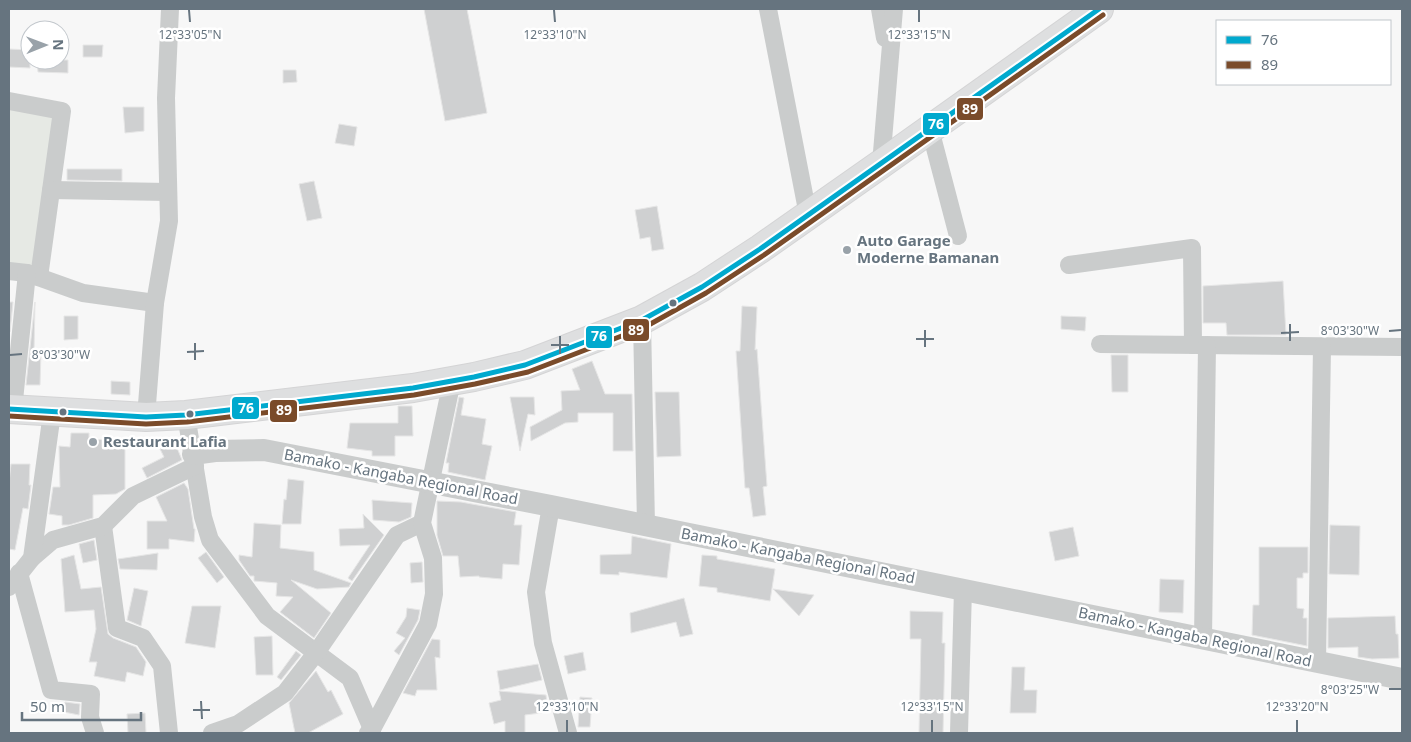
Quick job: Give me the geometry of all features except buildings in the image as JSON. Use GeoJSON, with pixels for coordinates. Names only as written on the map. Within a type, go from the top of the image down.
{"type":"FeatureCollection","features":[{"type":"Feature","properties":{"kind":"main road"},"geometry":{"type":"LineString","coordinates":[[11,409],[146,417],[186,415],[413,388],[525,365],[642,320],[702,287],[881,164],[1099,9]]}},
{"type":"Feature","properties":{"kind":"street"},"geometry":{"type":"LineString","coordinates":[[146,417],[155,303],[169,221],[166,98],[170,9]]}},
{"type":"Feature","properties":{"kind":"street"},"geometry":{"type":"LineString","coordinates":[[768,9],[808,215]]}},
{"type":"Feature","properties":{"kind":"street"},"geometry":{"type":"LineString","coordinates":[[880,9],[890,61]]}},
{"type":"Feature","properties":{"kind":"street"},"geometry":{"type":"LineString","coordinates":[[881,164],[894,9]]}},
{"type":"Feature","properties":{"kind":"street"},"geometry":{"type":"LineString","coordinates":[[9,101],[62,111],[51,190],[33,275],[11,409]]}},
{"type":"Feature","properties":{"kind":"street"},"geometry":{"type":"LineString","coordinates":[[930,129],[958,236]]}},
{"type":"Feature","properties":{"kind":"street"},"geometry":{"type":"LineString","coordinates":[[51,190],[168,192]]}},
{"type":"Feature","properties":{"kind":"street"},"geometry":{"type":"LineString","coordinates":[[1069,265],[1192,248],[1200,345],[1203,639]]}},
{"type":"Feature","properties":{"kind":"street"},"geometry":{"type":"LineString","coordinates":[[9,271],[33,275],[83,293],[155,303]]}},
{"type":"Feature","properties":{"kind":"street"},"geometry":{"type":"LineString","coordinates":[[642,320],[646,526]]}},
{"type":"Feature","properties":{"kind":"street"},"geometry":{"type":"LineString","coordinates":[[1100,344],[1402,347]]}},
{"type":"Feature","properties":{"kind":"street"},"geometry":{"type":"LineString","coordinates":[[1317,662],[1322,347]]}},
{"type":"Feature","properties":{"kind":"street"},"geometry":{"type":"LineString","coordinates":[[371,732],[428,624],[434,594],[433,558],[422,523],[452,381]]}},
{"type":"Feature","properties":{"kind":"street"},"geometry":{"type":"LineString","coordinates":[[32,558],[58,413]]}},
{"type":"Feature","properties":{"kind":"street"},"geometry":{"type":"LineString","coordinates":[[186,415],[203,517],[210,540],[267,616],[350,678],[371,732]]}},
{"type":"Feature","properties":{"kind":"street","name":"Bamako - Kangaba Regional Road"},"geometry":{"type":"LineString","coordinates":[[194,460],[215,451],[264,450],[963,589],[1402,680]]}},
{"type":"Feature","properties":{"kind":"street"},"geometry":{"type":"LineString","coordinates":[[9,587],[32,558],[53,540],[103,526],[133,496],[194,460]]}},
{"type":"Feature","properties":{"kind":"street"},"geometry":{"type":"LineString","coordinates":[[551,506],[536,592],[543,643],[568,733]]}},
{"type":"Feature","properties":{"kind":"street"},"geometry":{"type":"LineString","coordinates":[[212,733],[238,724],[285,693],[316,653],[397,535],[422,523]]}},
{"type":"Feature","properties":{"kind":"street"},"geometry":{"type":"LineString","coordinates":[[103,526],[117,628],[143,638],[162,666],[169,733]]}},
{"type":"Feature","properties":{"kind":"street"},"geometry":{"type":"LineString","coordinates":[[20,573],[51,690],[91,694],[90,717],[95,733]]}},
{"type":"Feature","properties":{"kind":"street"},"geometry":{"type":"LineString","coordinates":[[959,733],[963,589]]}},
{"type":"Feature","properties":{"kind":"shaded area"},"geometry":{"type":"Polygon","coordinates":[[[9,106],[59,114],[34,269],[9,266],[9,106]]]}},
{"type":"Feature","properties":{"kind":"transit line","name":"76"},"geometry":{"type":"LineString","coordinates":[[9,409],[146,417],[186,415],[413,388],[525,365],[642,320],[702,287],[760,249],[1099,9]]}},
{"type":"Feature","properties":{"kind":"transit line","name":"89"},"geometry":{"type":"LineString","coordinates":[[9,416],[146,424],[187,422],[414,395],[528,372],[645,327],[706,293],[764,255],[1103,15]]}},
{"type":"Feature","properties":{"kind":"place","name":"Auto Garage Moderne Bamanan"},"geometry":{"type":"Point","coordinates":[847,250]}},
{"type":"Feature","properties":{"kind":"place","name":"Restaurant Lafia"},"geometry":{"type":"Point","coordinates":[93,442]}}]}
